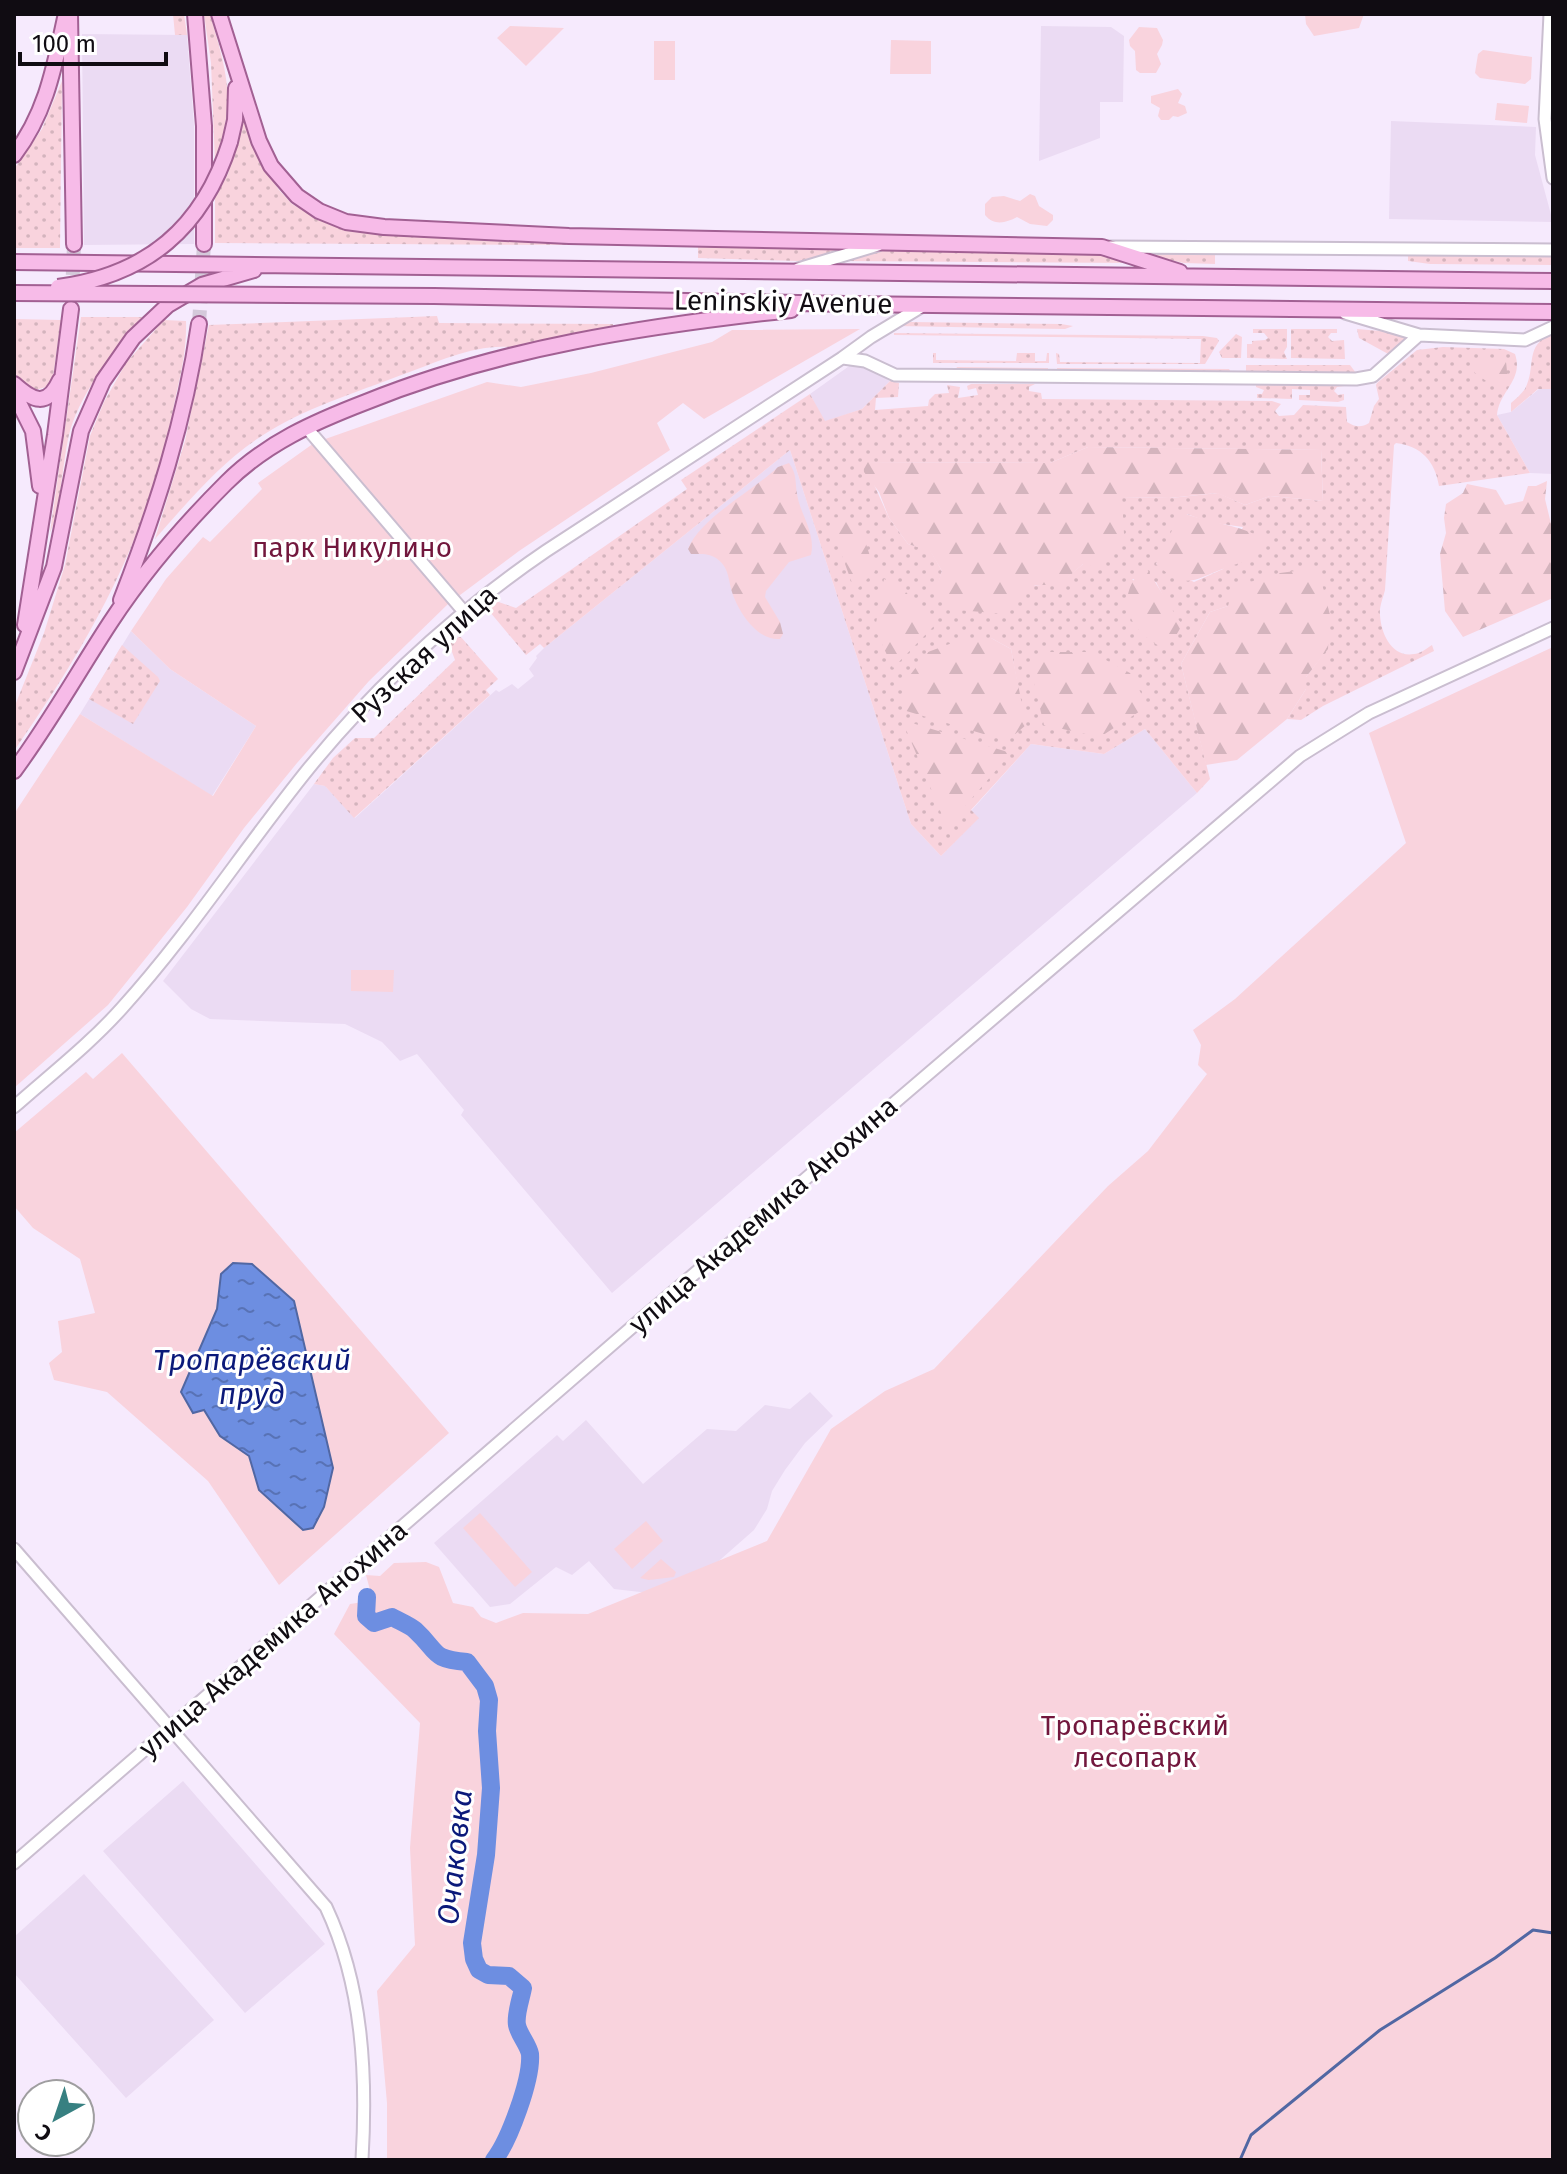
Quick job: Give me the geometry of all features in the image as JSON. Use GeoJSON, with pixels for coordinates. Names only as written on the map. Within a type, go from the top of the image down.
{"type":"FeatureCollection","features":[{"type":"Feature","properties":{"kind":"main road"},"geometry":{"type":"LineString","coordinates":[[14,155],[31,131],[44,104],[68,14]]}},
{"type":"Feature","properties":{"kind":"main road"},"geometry":{"type":"LineString","coordinates":[[68,14],[74,244]]}},
{"type":"Feature","properties":{"kind":"main road"},"geometry":{"type":"LineString","coordinates":[[195,14],[204,126],[204,244]]}},
{"type":"Feature","properties":{"kind":"main road"},"geometry":{"type":"LineString","coordinates":[[219,14],[259,141],[279,177],[308,205],[346,222],[384,227],[569,236],[1102,247],[1195,277]]}},
{"type":"Feature","properties":{"kind":"main road"},"geometry":{"type":"LineString","coordinates":[[14,293],[93,280],[137,264],[178,234],[206,199],[230,142],[237,95],[231,56]]}},
{"type":"Feature","properties":{"kind":"main road","name":"Leninskiy Avenue"},"geometry":{"type":"LineString","coordinates":[[14,262],[1553,281]]}},
{"type":"Feature","properties":{"kind":"main road"},"geometry":{"type":"LineString","coordinates":[[14,672],[54,567],[81,431],[95,396],[112,366],[145,325],[183,295],[219,278],[278,264]]}},
{"type":"Feature","properties":{"kind":"main road","name":"Leninskiy Avenue"},"geometry":{"type":"LineString","coordinates":[[14,293],[1553,312]]}},
{"type":"Feature","properties":{"kind":"main road"},"geometry":{"type":"LineString","coordinates":[[14,771],[110,622],[162,555],[225,484],[257,456],[306,427],[434,376],[496,358],[666,324],[847,304]]}},
{"type":"Feature","properties":{"kind":"main road"},"geometry":{"type":"LineString","coordinates":[[14,672],[27,615],[71,309]]}},
{"type":"Feature","properties":{"kind":"main road"},"geometry":{"type":"LineString","coordinates":[[110,622],[164,485],[190,379],[199,324]]}},
{"type":"Feature","properties":{"kind":"main road"},"geometry":{"type":"LineString","coordinates":[[14,384],[33,398],[45,399],[55,390],[64,368]]}},
{"type":"Feature","properties":{"kind":"main road"},"geometry":{"type":"LineString","coordinates":[[14,393],[33,431],[40,472],[41,514]]}},
{"type":"Feature","properties":{"kind":"street"},"geometry":{"type":"LineString","coordinates":[[1550,14],[1545,119],[1553,178]]}},
{"type":"Feature","properties":{"kind":"street"},"geometry":{"type":"LineString","coordinates":[[790,271],[886,242]]}},
{"type":"Feature","properties":{"kind":"street"},"geometry":{"type":"LineString","coordinates":[[1102,247],[1553,250]]}},
{"type":"Feature","properties":{"kind":"street","name":"Рузская улица"},"geometry":{"type":"LineString","coordinates":[[14,1107],[122,1009],[334,739],[406,665],[465,613],[536,558],[871,337],[925,305]]}},
{"type":"Feature","properties":{"kind":"street"},"geometry":{"type":"LineString","coordinates":[[1325,307],[1419,335],[1525,340],[1553,327]]}},
{"type":"Feature","properties":{"kind":"street"},"geometry":{"type":"LineString","coordinates":[[842,358],[865,361],[895,375],[1356,379],[1373,376],[1419,335]]}},
{"type":"Feature","properties":{"kind":"street"},"geometry":{"type":"LineString","coordinates":[[306,427],[465,613]]}},
{"type":"Feature","properties":{"kind":"street","name":"улица Академика Анохина"},"geometry":{"type":"LineString","coordinates":[[14,1863],[623,1335],[1305,752],[1369,713],[1553,628]]}},
{"type":"Feature","properties":{"kind":"street"},"geometry":{"type":"LineString","coordinates":[[14,1549],[316,1895],[332,1921],[355,1996],[362,2045],[362,2160]]}},
{"type":"Feature","properties":{"kind":"shaded area"},"geometry":{"type":"Polygon","coordinates":[[[1041,26],[1111,27],[1124,36],[1123,102],[1100,102],[1100,138],[1039,161],[1041,26]]]}},
{"type":"Feature","properties":{"kind":"shaded area"},"geometry":{"type":"Polygon","coordinates":[[[82,34],[187,35],[194,126],[194,244],[84,245],[82,34]]]}},
{"type":"Feature","properties":{"kind":"shaded area"},"geometry":{"type":"Polygon","coordinates":[[[1391,121],[1536,127],[1535,155],[1553,222],[1389,219],[1391,121]]]}},
{"type":"Feature","properties":{"kind":"shaded area"},"geometry":{"type":"Polygon","coordinates":[[[852,364],[866,367],[890,381],[862,409],[824,422],[810,394],[852,364]]]}},
{"type":"Feature","properties":{"kind":"shaded area"},"geometry":{"type":"Polygon","coordinates":[[[1539,389],[1553,389],[1553,474],[1530,473],[1497,415],[1511,412],[1539,389]]]}},
{"type":"Feature","properties":{"kind":"shaded area"},"geometry":{"type":"Polygon","coordinates":[[[790,450],[911,824],[941,856],[978,818],[971,811],[1031,744],[1104,754],[1145,729],[1197,793],[612,1293],[461,1115],[464,1110],[417,1054],[400,1061],[382,1042],[345,1024],[210,1019],[191,1009],[163,981],[314,784],[325,786],[355,818],[496,690],[499,692],[512,684],[518,689],[534,676],[529,669],[544,648],[790,450]]]}},
{"type":"Feature","properties":{"kind":"shaded area"},"geometry":{"type":"Polygon","coordinates":[[[131,631],[170,669],[256,726],[212,796],[80,714],[131,631]]]}},
{"type":"Feature","properties":{"kind":"shaded area"},"geometry":{"type":"Polygon","coordinates":[[[810,1392],[833,1416],[805,1443],[785,1470],[754,1530],[712,1567],[649,1593],[614,1589],[589,1561],[572,1575],[556,1567],[510,1604],[490,1607],[434,1543],[557,1435],[563,1441],[586,1420],[643,1484],[707,1429],[736,1431],[765,1405],[790,1409],[810,1392]]]}},
{"type":"Feature","properties":{"kind":"shaded area"},"geometry":{"type":"Polygon","coordinates":[[[183,1781],[325,1944],[245,2013],[103,1851],[183,1781]]]}},
{"type":"Feature","properties":{"kind":"shaded area"},"geometry":{"type":"Polygon","coordinates":[[[84,1874],[214,2020],[126,2098],[14,1973],[14,1937],[84,1874]]]}},
{"type":"Feature","properties":{"kind":"green space"},"geometry":{"type":"Polygon","coordinates":[[[173,14],[184,14],[187,35],[175,35],[173,14]]]}},
{"type":"Feature","properties":{"kind":"green space"},"geometry":{"type":"Polygon","coordinates":[[[204,14],[210,14],[227,88],[226,122],[215,163],[211,63],[204,14]]]}},
{"type":"Feature","properties":{"kind":"green space"},"geometry":{"type":"Polygon","coordinates":[[[1305,14],[1364,14],[1359,28],[1314,36],[1306,24],[1305,14]]]}},
{"type":"Feature","properties":{"kind":"green space"},"geometry":{"type":"Polygon","coordinates":[[[510,26],[564,28],[526,66],[497,38],[510,26]]]}},
{"type":"Feature","properties":{"kind":"green space"},"geometry":{"type":"Polygon","coordinates":[[[1139,27],[1157,28],[1163,40],[1157,54],[1161,64],[1156,73],[1136,70],[1135,51],[1129,40],[1139,27]]]}},
{"type":"Feature","properties":{"kind":"green space"},"geometry":{"type":"Polygon","coordinates":[[[891,40],[931,41],[931,74],[890,74],[891,40]]]}},
{"type":"Feature","properties":{"kind":"green space"},"geometry":{"type":"Polygon","coordinates":[[[654,41],[675,41],[675,80],[654,80],[654,41]]]}},
{"type":"Feature","properties":{"kind":"green space"},"geometry":{"type":"Polygon","coordinates":[[[1483,50],[1532,57],[1531,79],[1525,84],[1480,78],[1475,73],[1478,54],[1483,50]]]}},
{"type":"Feature","properties":{"kind":"green space"},"geometry":{"type":"Polygon","coordinates":[[[62,81],[60,248],[14,248],[14,169],[42,129],[62,81]]]}},
{"type":"Feature","properties":{"kind":"green space"},"geometry":{"type":"Polygon","coordinates":[[[1178,89],[1182,94],[1178,103],[1185,106],[1187,113],[1161,120],[1158,116],[1160,108],[1151,103],[1151,96],[1178,89]]]}},
{"type":"Feature","properties":{"kind":"green space"},"geometry":{"type":"Polygon","coordinates":[[[1497,103],[1529,106],[1527,123],[1495,120],[1497,103]]]}},
{"type":"Feature","properties":{"kind":"green space"},"geometry":{"type":"Polygon","coordinates":[[[243,117],[258,157],[279,190],[292,204],[328,224],[348,231],[383,234],[574,241],[573,245],[215,243],[215,197],[228,174],[243,117]]]}},
{"type":"Feature","properties":{"kind":"green space"},"geometry":{"type":"Polygon","coordinates":[[[1030,194],[1035,196],[1039,206],[1053,215],[1047,226],[1030,224],[1017,217],[996,222],[985,215],[985,204],[992,197],[1004,196],[1020,201],[1030,194]]]}},
{"type":"Feature","properties":{"kind":"green space"},"geometry":{"type":"Polygon","coordinates":[[[698,243],[860,246],[799,261],[698,258],[698,243]]]}},
{"type":"Feature","properties":{"kind":"green space"},"geometry":{"type":"Polygon","coordinates":[[[882,250],[1096,250],[1135,263],[840,261],[882,250]]]}},
{"type":"Feature","properties":{"kind":"green space"},"geometry":{"type":"Polygon","coordinates":[[[1215,252],[1215,264],[1184,263],[1144,254],[1215,252]]]}},
{"type":"Feature","properties":{"kind":"green space"},"geometry":{"type":"Polygon","coordinates":[[[1408,254],[1553,255],[1553,265],[1430,264],[1408,261],[1408,254]]]}},
{"type":"Feature","properties":{"kind":"green space"},"geometry":{"type":"Polygon","coordinates":[[[437,316],[439,323],[613,326],[456,355],[312,409],[260,437],[231,459],[155,539],[185,441],[209,325],[437,316]]]}},
{"type":"Feature","properties":{"kind":"green space"},"geometry":{"type":"Polygon","coordinates":[[[81,317],[143,317],[101,370],[76,415],[50,532],[81,317]]]}},
{"type":"Feature","properties":{"kind":"green space"},"geometry":{"type":"Polygon","coordinates":[[[14,319],[61,320],[52,384],[39,389],[30,388],[14,372],[14,319]]]}},
{"type":"Feature","properties":{"kind":"green space"},"geometry":{"type":"Polygon","coordinates":[[[164,320],[186,321],[185,342],[163,454],[149,500],[113,587],[91,628],[14,751],[14,708],[44,633],[65,565],[90,436],[104,402],[126,363],[164,320]]]}},
{"type":"Feature","properties":{"kind":"green space"},"geometry":{"type":"Polygon","coordinates":[[[911,322],[1073,326],[1065,329],[897,326],[911,322]]]}},
{"type":"Feature","properties":{"kind":"green space","name":"парк Никулино"},"geometry":{"type":"Polygon","coordinates":[[[860,329],[704,419],[683,403],[657,423],[670,450],[519,551],[448,604],[369,681],[297,763],[108,1005],[14,1088],[14,814],[80,714],[213,796],[256,726],[170,669],[131,631],[166,579],[203,537],[210,542],[262,489],[258,483],[314,443],[487,382],[521,387],[591,373],[712,342],[732,330],[860,329]]]}},
{"type":"Feature","properties":{"kind":"green space"},"geometry":{"type":"Polygon","coordinates":[[[1253,329],[1287,329],[1284,352],[1287,359],[1247,358],[1247,344],[1268,338],[1264,333],[1253,333],[1253,329]]]}},
{"type":"Feature","properties":{"kind":"green space"},"geometry":{"type":"Polygon","coordinates":[[[1291,329],[1337,329],[1337,333],[1331,333],[1328,337],[1332,341],[1344,340],[1345,359],[1291,358],[1291,329]]]}},
{"type":"Feature","properties":{"kind":"green space"},"geometry":{"type":"Polygon","coordinates":[[[1357,329],[1392,332],[1406,339],[1390,355],[1359,338],[1357,329]]]}},
{"type":"Feature","properties":{"kind":"green space"},"geometry":{"type":"Polygon","coordinates":[[[894,333],[1203,336],[1219,341],[1205,364],[1057,364],[1056,353],[1060,362],[1200,363],[1201,339],[894,333]]]}},
{"type":"Feature","properties":{"kind":"green space"},"geometry":{"type":"Polygon","coordinates":[[[1553,333],[1553,389],[1538,389],[1511,412],[1511,403],[1525,389],[1528,381],[1534,350],[1553,333]]]}},
{"type":"Feature","properties":{"kind":"green space"},"geometry":{"type":"Polygon","coordinates":[[[1236,334],[1242,337],[1241,358],[1222,358],[1219,352],[1236,334]]]}},
{"type":"Feature","properties":{"kind":"green space"},"geometry":{"type":"Polygon","coordinates":[[[1443,347],[1504,349],[1515,354],[1514,378],[1497,415],[1530,473],[1439,486],[1434,469],[1420,451],[1405,445],[1394,445],[1381,622],[1385,637],[1400,652],[1416,654],[1432,645],[1434,651],[1301,720],[1287,719],[1306,689],[1306,677],[1328,648],[1228,606],[1210,612],[1181,664],[1210,779],[1197,793],[1145,729],[1104,754],[1031,744],[971,810],[979,818],[941,856],[911,824],[790,450],[544,648],[540,644],[526,655],[485,606],[493,600],[516,608],[687,489],[681,480],[810,394],[825,421],[862,409],[890,381],[899,383],[898,397],[876,398],[875,410],[928,406],[935,394],[949,393],[947,385],[960,387],[958,398],[978,395],[976,388],[968,390],[967,386],[971,384],[1035,384],[1029,387],[1029,391],[1041,393],[1042,399],[1272,401],[1281,404],[1275,411],[1279,416],[1294,415],[1303,405],[1346,407],[1347,422],[1361,426],[1369,423],[1379,399],[1377,383],[1417,350],[1443,347]],[[1088,447],[1050,463],[864,462],[889,518],[908,544],[930,550],[942,571],[936,591],[1059,584],[1083,564],[1122,497],[1170,498],[1218,493],[1245,505],[1270,496],[1323,501],[1321,450],[1088,447]],[[1187,514],[1156,564],[1194,582],[1223,569],[1243,527],[1208,522],[1187,514]],[[1132,579],[1182,625],[1156,582],[1132,579]],[[991,638],[1022,710],[1011,649],[991,638]]]}},
{"type":"Feature","properties":{"kind":"green space"},"geometry":{"type":"Polygon","coordinates":[[[933,353],[936,353],[936,360],[1016,361],[1017,353],[1035,353],[1035,361],[1046,361],[1049,353],[1049,363],[933,363],[933,353]]]}},
{"type":"Feature","properties":{"kind":"green space"},"geometry":{"type":"Polygon","coordinates":[[[1483,356],[1506,361],[1508,382],[1505,386],[1496,388],[1475,373],[1470,366],[1475,359],[1483,356]]]}},
{"type":"Feature","properties":{"kind":"green space"},"geometry":{"type":"Polygon","coordinates":[[[1246,365],[1350,365],[1356,373],[1246,372],[1246,365]]]}},
{"type":"Feature","properties":{"kind":"green space"},"geometry":{"type":"Polygon","coordinates":[[[957,367],[1048,368],[1048,371],[955,371],[957,367]]]}},
{"type":"Feature","properties":{"kind":"green space"},"geometry":{"type":"Polygon","coordinates":[[[1057,368],[1229,369],[1231,372],[1057,372],[1057,368]]]}},
{"type":"Feature","properties":{"kind":"green space"},"geometry":{"type":"Polygon","coordinates":[[[1256,383],[1344,386],[1334,391],[1338,395],[1344,394],[1344,400],[1299,400],[1299,395],[1310,395],[1310,390],[1292,389],[1292,399],[1257,398],[1257,394],[1262,394],[1264,390],[1256,387],[1256,383]]]}},
{"type":"Feature","properties":{"kind":"green space"},"geometry":{"type":"Polygon","coordinates":[[[1088,447],[1321,450],[1323,501],[1270,496],[1245,505],[1217,493],[1169,498],[1122,497],[1124,534],[1100,568],[1083,564],[1059,585],[1035,585],[1006,614],[958,610],[935,591],[942,571],[930,551],[908,544],[889,518],[879,492],[864,472],[863,462],[1050,463],[1088,447]]]}},
{"type":"Feature","properties":{"kind":"green space"},"geometry":{"type":"Polygon","coordinates":[[[789,463],[795,474],[812,547],[811,555],[789,562],[766,591],[765,597],[780,622],[783,634],[780,639],[756,630],[744,616],[720,561],[710,555],[691,554],[688,549],[715,516],[778,467],[789,463]]]}},
{"type":"Feature","properties":{"kind":"green space"},"geometry":{"type":"Polygon","coordinates":[[[1547,481],[1545,499],[1553,532],[1553,598],[1463,637],[1445,611],[1440,554],[1446,533],[1446,504],[1463,493],[1467,484],[1496,490],[1505,505],[1523,501],[1528,486],[1547,481]]]}},
{"type":"Feature","properties":{"kind":"green space"},"geometry":{"type":"Polygon","coordinates":[[[1186,514],[1245,530],[1264,539],[1256,552],[1244,561],[1190,581],[1175,578],[1156,564],[1174,526],[1186,514]]]}},
{"type":"Feature","properties":{"kind":"green space"},"geometry":{"type":"Polygon","coordinates":[[[847,517],[864,538],[875,571],[855,591],[828,518],[847,517]]]}},
{"type":"Feature","properties":{"kind":"green space"},"geometry":{"type":"Polygon","coordinates":[[[1145,566],[1182,625],[1174,639],[1161,647],[1139,630],[1128,611],[1130,589],[1145,566]]]}},
{"type":"Feature","properties":{"kind":"green space"},"geometry":{"type":"Polygon","coordinates":[[[1318,568],[1330,615],[1328,649],[1306,677],[1306,689],[1287,719],[1237,760],[1206,765],[1181,664],[1210,612],[1228,606],[1233,587],[1280,573],[1318,568]]]}},
{"type":"Feature","properties":{"kind":"green space"},"geometry":{"type":"Polygon","coordinates":[[[884,579],[901,586],[934,626],[893,668],[875,629],[884,579]]]}},
{"type":"Feature","properties":{"kind":"green space"},"geometry":{"type":"Polygon","coordinates":[[[460,636],[498,679],[486,690],[490,695],[354,818],[325,786],[314,784],[333,758],[355,738],[374,738],[455,660],[449,644],[460,636]]]}},
{"type":"Feature","properties":{"kind":"green space"},"geometry":{"type":"Polygon","coordinates":[[[991,638],[1011,649],[1026,725],[1007,741],[903,710],[903,684],[928,652],[960,640],[991,638]]]}},
{"type":"Feature","properties":{"kind":"green space"},"geometry":{"type":"Polygon","coordinates":[[[122,645],[160,681],[133,724],[89,699],[122,645]]]}},
{"type":"Feature","properties":{"kind":"green space","name":"Тропарёвский лесопарк"},"geometry":{"type":"Polygon","coordinates":[[[1553,647],[1553,2160],[387,2160],[387,2103],[377,1991],[415,1945],[410,1848],[420,1723],[334,1634],[350,1604],[363,1602],[370,1590],[366,1575],[380,1576],[394,1563],[426,1562],[439,1567],[453,1603],[473,1607],[481,1617],[496,1623],[523,1613],[588,1614],[767,1541],[831,1429],[885,1391],[934,1369],[1108,1186],[1148,1151],[1207,1074],[1198,1065],[1201,1045],[1193,1030],[1235,999],[1406,843],[1369,733],[1553,647]]]}},
{"type":"Feature","properties":{"kind":"green space"},"geometry":{"type":"Polygon","coordinates":[[[1042,652],[1091,652],[1130,673],[1148,706],[1100,737],[1044,725],[1031,671],[1042,652]]]}},
{"type":"Feature","properties":{"kind":"green space"},"geometry":{"type":"Polygon","coordinates":[[[902,720],[1011,753],[947,827],[902,720]]]}},
{"type":"Feature","properties":{"kind":"green space"},"geometry":{"type":"Polygon","coordinates":[[[351,970],[394,970],[393,992],[351,991],[351,970]]]}},
{"type":"Feature","properties":{"kind":"green space"},"geometry":{"type":"Polygon","coordinates":[[[122,1053],[449,1433],[279,1585],[208,1481],[107,1392],[54,1380],[49,1363],[62,1352],[58,1321],[95,1313],[80,1259],[33,1228],[14,1206],[14,1133],[86,1072],[93,1079],[122,1053]]]}},
{"type":"Feature","properties":{"kind":"green space"},"geometry":{"type":"Polygon","coordinates":[[[480,1513],[532,1572],[515,1587],[463,1528],[480,1513]]]}},
{"type":"Feature","properties":{"kind":"green space"},"geometry":{"type":"Polygon","coordinates":[[[646,1521],[663,1541],[632,1569],[614,1549],[646,1521]]]}},
{"type":"Feature","properties":{"kind":"green space"},"geometry":{"type":"Polygon","coordinates":[[[661,1559],[676,1572],[674,1577],[640,1578],[661,1559]]]}},
{"type":"Feature","properties":{"kind":"water","name":"Тропарёвский пруд"},"geometry":{"type":"Polygon","coordinates":[[[233,1263],[252,1264],[294,1301],[333,1468],[324,1507],[313,1528],[303,1530],[259,1490],[249,1456],[220,1436],[204,1410],[193,1413],[181,1392],[217,1309],[221,1274],[233,1263]]]}},
{"type":"Feature","properties":{"kind":"waterway","name":"Очаковка"},"geometry":{"type":"LineString","coordinates":[[367,1597],[366,1616],[374,1623],[392,1617],[415,1630],[436,1653],[447,1659],[467,1662],[485,1686],[489,1700],[487,1731],[491,1788],[486,1855],[472,1943],[479,1970],[488,1975],[509,1976],[523,1988],[517,2025],[530,2054],[518,2109],[494,2160]]}},
{"type":"Feature","properties":{"kind":"waterway"},"geometry":{"type":"LineString","coordinates":[[1240,2160],[1251,2135],[1380,2030],[1495,1958],[1533,1930],[1553,1933]]}},
{"type":"Feature","properties":{"kind":"tunnel"},"geometry":{"type":"LineString","coordinates":[[72,296],[74,244]]}},
{"type":"Feature","properties":{"kind":"tunnel"},"geometry":{"type":"LineString","coordinates":[[199,324],[204,244]]}}]}
